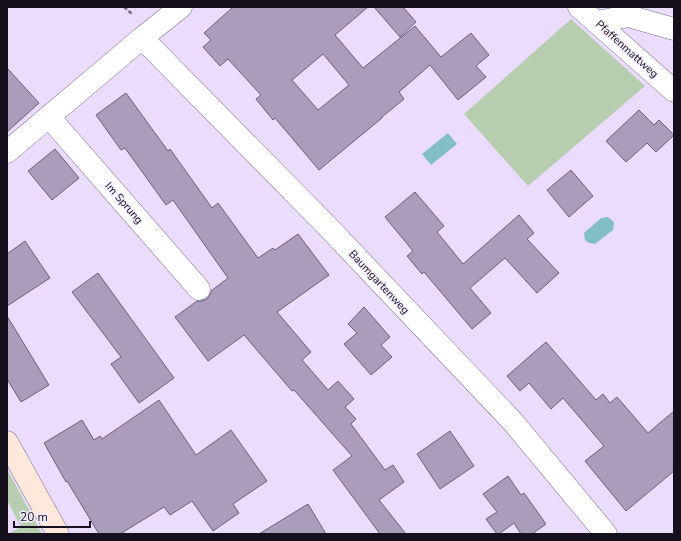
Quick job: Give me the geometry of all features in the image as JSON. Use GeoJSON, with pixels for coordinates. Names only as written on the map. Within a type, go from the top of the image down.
{"type":"FeatureCollection","features":[{"type":"Feature","properties":{"kind":"street"},"geometry":{"type":"LineString","coordinates":[[7,152],[181,7]]}},
{"type":"Feature","properties":{"kind":"street","name":"Pfaffenmattweg"},"geometry":{"type":"LineString","coordinates":[[579,7],[674,91]]}},
{"type":"Feature","properties":{"kind":"street"},"geometry":{"type":"LineString","coordinates":[[597,22],[628,16],[674,29]]}},
{"type":"Feature","properties":{"kind":"street","name":"Baumgartenweg"},"geometry":{"type":"LineString","coordinates":[[142,38],[329,228],[513,422],[606,534]]}},
{"type":"Feature","properties":{"kind":"street","name":"Im Sprung"},"geometry":{"type":"LineString","coordinates":[[49,117],[199,289]]}},
{"type":"Feature","properties":{"kind":"street"},"geometry":{"type":"LineString","coordinates":[[7,442],[58,534]]}},
{"type":"Feature","properties":{"kind":"shaded area"},"geometry":{"type":"Polygon","coordinates":[[[571,19],[645,86],[528,186],[464,114],[571,19]]]}},
{"type":"Feature","properties":{"kind":"shaded area"},"geometry":{"type":"Polygon","coordinates":[[[448,133],[457,144],[431,165],[422,154],[448,133]]]}},
{"type":"Feature","properties":{"kind":"shaded area"},"geometry":{"type":"Polygon","coordinates":[[[608,217],[614,222],[613,230],[595,244],[589,243],[585,240],[584,233],[601,218],[608,217]]]}},
{"type":"Feature","properties":{"kind":"shaded area"},"geometry":{"type":"Polygon","coordinates":[[[7,469],[42,534],[8,534],[21,527],[7,500],[7,469]]]}},
{"type":"Feature","properties":{"kind":"building"},"geometry":{"type":"Polygon","coordinates":[[[233,7],[368,7],[335,35],[363,68],[415,26],[441,57],[471,33],[489,55],[476,66],[486,77],[458,100],[430,65],[399,92],[404,99],[319,170],[275,118],[273,120],[256,99],[261,95],[228,59],[220,66],[203,47],[211,40],[204,33],[233,7]],[[323,54],[292,80],[318,110],[349,85],[323,54]]]}},
{"type":"Feature","properties":{"kind":"building"},"geometry":{"type":"Polygon","coordinates":[[[374,7],[403,7],[416,22],[400,37],[374,7]]]}},
{"type":"Feature","properties":{"kind":"building"},"geometry":{"type":"Polygon","coordinates":[[[7,68],[39,103],[7,132],[7,68]]]}},
{"type":"Feature","properties":{"kind":"building"},"geometry":{"type":"Polygon","coordinates":[[[126,93],[168,151],[170,149],[212,208],[218,203],[258,258],[273,248],[275,250],[298,234],[329,275],[277,312],[311,352],[302,360],[328,390],[338,381],[354,399],[345,407],[356,419],[351,424],[385,470],[393,465],[404,482],[379,500],[406,534],[380,534],[333,470],[352,456],[294,390],[292,391],[244,335],[208,361],[175,317],[197,301],[207,299],[211,291],[228,278],[173,200],[166,205],[125,148],[121,150],[96,115],[126,93]]]}},
{"type":"Feature","properties":{"kind":"building"},"geometry":{"type":"Polygon","coordinates":[[[639,110],[654,125],[659,120],[674,135],[656,152],[647,143],[626,162],[606,141],[639,110]]]}},
{"type":"Feature","properties":{"kind":"building"},"geometry":{"type":"Polygon","coordinates":[[[55,149],[79,178],[52,200],[28,171],[55,149]]]}},
{"type":"Feature","properties":{"kind":"building"},"geometry":{"type":"Polygon","coordinates":[[[571,170],[593,196],[569,217],[547,190],[571,170]]]}},
{"type":"Feature","properties":{"kind":"building"},"geometry":{"type":"Polygon","coordinates":[[[415,192],[444,226],[437,232],[463,264],[519,215],[534,233],[527,239],[559,273],[537,293],[505,258],[470,288],[491,313],[472,329],[424,272],[422,274],[407,256],[413,251],[385,217],[415,192]]]}},
{"type":"Feature","properties":{"kind":"building"},"geometry":{"type":"Polygon","coordinates":[[[25,241],[50,278],[7,306],[7,254],[25,241]]]}},
{"type":"Feature","properties":{"kind":"building"},"geometry":{"type":"Polygon","coordinates":[[[98,273],[174,378],[139,403],[111,364],[121,357],[72,292],[98,273]]]}},
{"type":"Feature","properties":{"kind":"building"},"geometry":{"type":"Polygon","coordinates":[[[364,307],[390,337],[381,345],[392,357],[371,375],[344,344],[357,333],[348,324],[364,307]]]}},
{"type":"Feature","properties":{"kind":"building"},"geometry":{"type":"Polygon","coordinates":[[[7,316],[49,385],[21,402],[7,379],[7,316]]]}},
{"type":"Feature","properties":{"kind":"building"},"geometry":{"type":"Polygon","coordinates":[[[546,342],[596,400],[603,394],[610,403],[617,397],[648,433],[674,411],[674,471],[626,511],[585,461],[604,446],[563,398],[551,409],[529,383],[520,391],[507,376],[546,342]]]}},
{"type":"Feature","properties":{"kind":"building"},"geometry":{"type":"Polygon","coordinates":[[[159,400],[196,455],[231,430],[267,481],[233,504],[239,513],[213,531],[192,501],[170,515],[164,507],[120,534],[99,534],[67,481],[66,482],[44,443],[82,420],[94,440],[100,436],[102,439],[159,400]]]}},
{"type":"Feature","properties":{"kind":"building"},"geometry":{"type":"Polygon","coordinates":[[[450,431],[474,466],[440,489],[417,454],[450,431]]]}},
{"type":"Feature","properties":{"kind":"building"},"geometry":{"type":"Polygon","coordinates":[[[508,476],[521,495],[524,493],[546,524],[532,534],[521,534],[514,523],[497,534],[486,519],[497,512],[483,494],[508,476]]]}},
{"type":"Feature","properties":{"kind":"building"},"geometry":{"type":"Polygon","coordinates":[[[308,504],[326,534],[259,534],[308,504]]]}}]}
